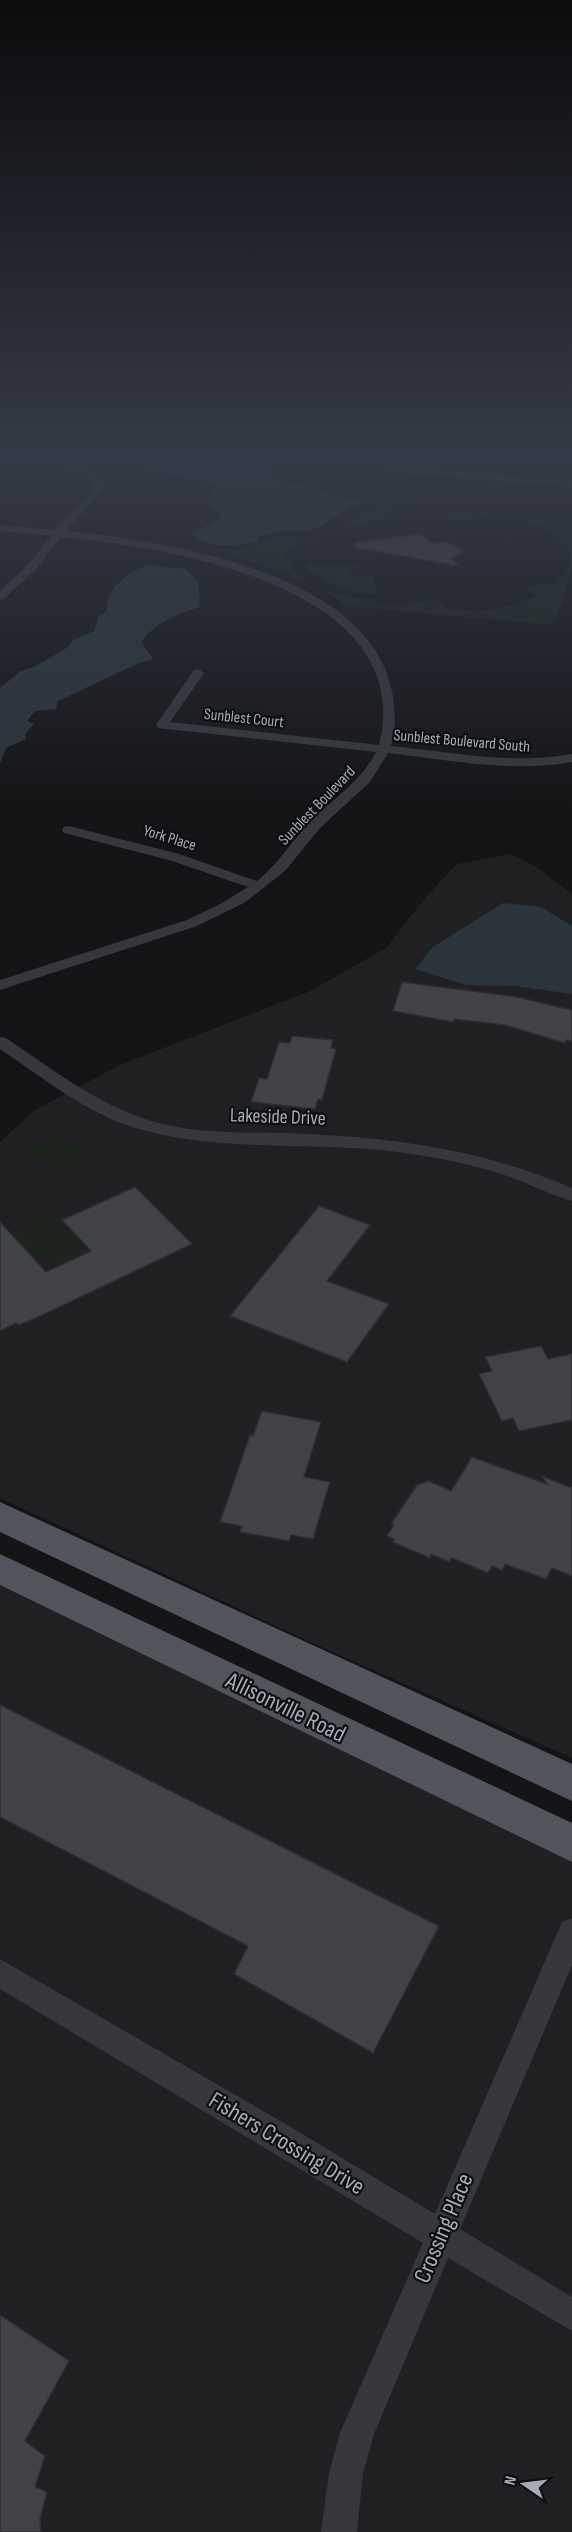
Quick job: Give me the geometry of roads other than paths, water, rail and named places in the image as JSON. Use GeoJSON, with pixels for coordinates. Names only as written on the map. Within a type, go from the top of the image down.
{"type":"FeatureCollection","features":[{"type":"Feature","properties":{"kind":"main road"},"geometry":{"type":"LineString","coordinates":[[0,1516],[572,1783]]}},
{"type":"Feature","properties":{"kind":"main road","name":"Allisonville Road"},"geometry":{"type":"LineString","coordinates":[[0,1569],[572,1843]]}},
{"type":"Feature","properties":{"kind":"street"},"geometry":{"type":"LineString","coordinates":[[0,597],[22,576]]}},
{"type":"Feature","properties":{"kind":"street","name":"Sunblest Boulevard"},"geometry":{"type":"LineString","coordinates":[[0,985],[192,923],[222,909],[258,886],[280,867],[310,830],[365,778],[384,749],[389,705],[383,673],[376,658],[360,638],[327,609],[261,576]]}},
{"type":"Feature","properties":{"kind":"street","name":"Sunblest Court"},"geometry":{"type":"LineString","coordinates":[[198,673],[162,725],[384,749]]}},
{"type":"Feature","properties":{"kind":"street","name":"Sunblest Boulevard South"},"geometry":{"type":"LineString","coordinates":[[384,749],[512,763],[570,761]]}},
{"type":"Feature","properties":{"kind":"street","name":"York Place"},"geometry":{"type":"LineString","coordinates":[[69,830],[174,857],[258,886]]}},
{"type":"Feature","properties":{"kind":"street","name":"Lakeside Drive"},"geometry":{"type":"LineString","coordinates":[[0,1042],[77,1095],[107,1111],[142,1124],[200,1136],[341,1141],[423,1150],[505,1170],[572,1195]]}},
{"type":"Feature","properties":{"kind":"street","name":"Crossing Place"},"geometry":{"type":"LineString","coordinates":[[339,2532],[346,2473],[357,2433],[572,1932]]}},
{"type":"Feature","properties":{"kind":"street","name":"Fishers Crossing Drive"},"geometry":{"type":"LineString","coordinates":[[0,1973],[282,2139],[572,2315]]}}]}
